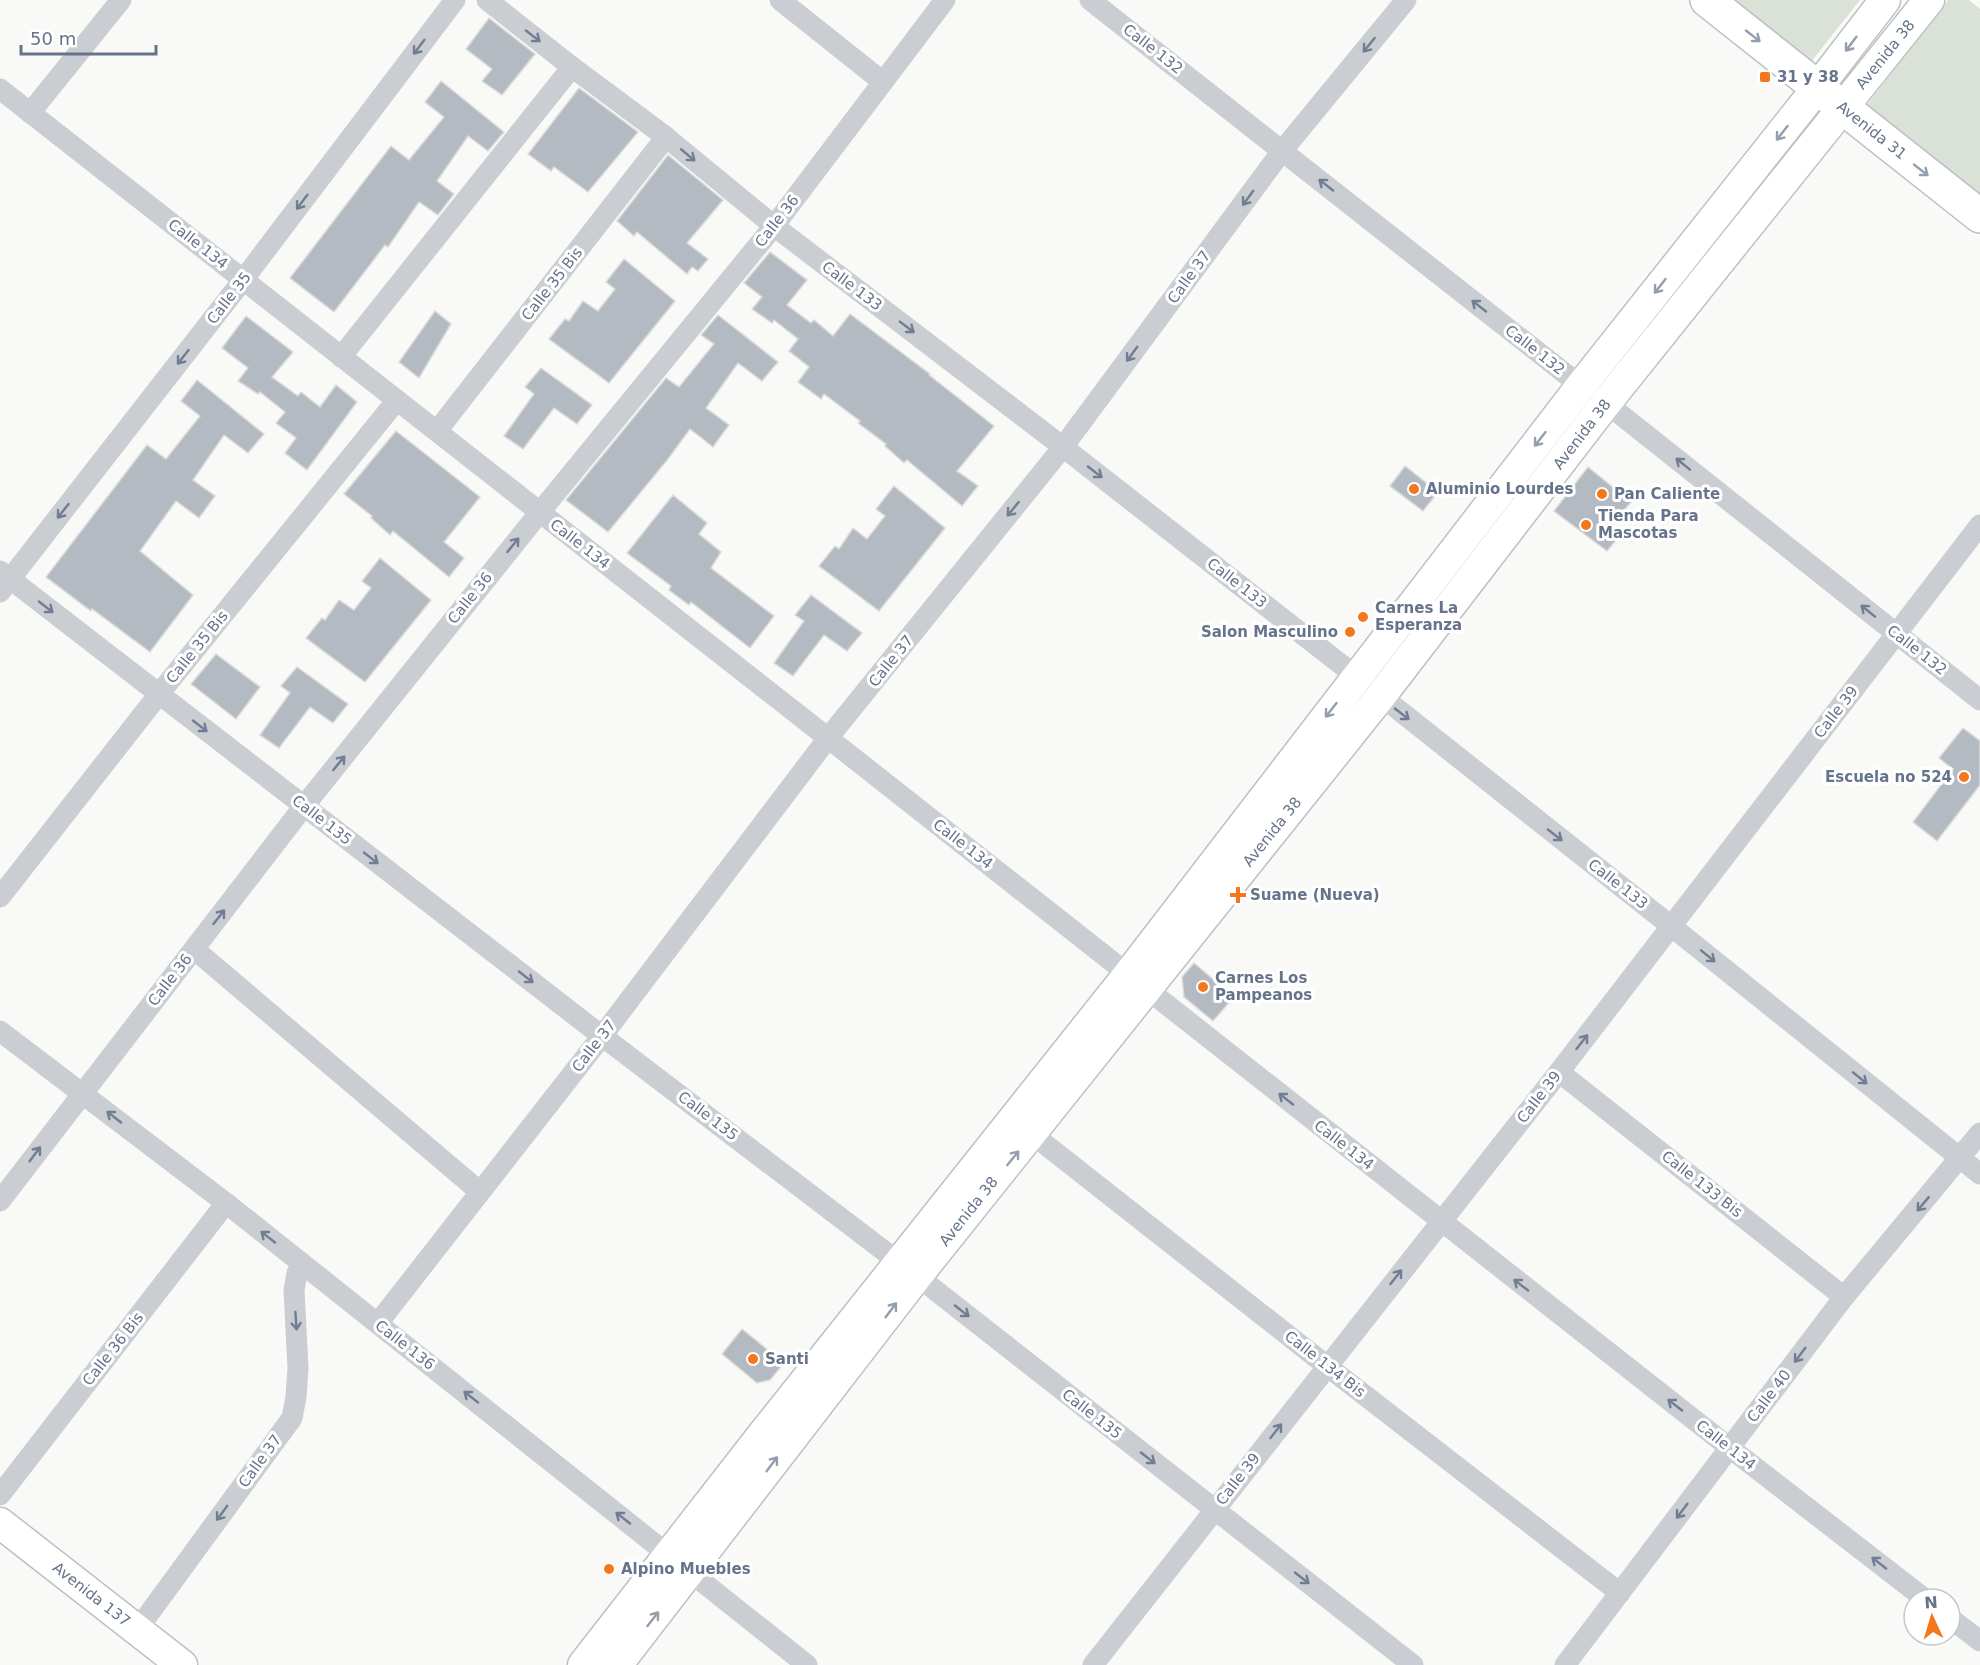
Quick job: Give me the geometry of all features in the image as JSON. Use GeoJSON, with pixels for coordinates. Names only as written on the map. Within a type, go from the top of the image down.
{"type":"FeatureCollection","features":[{"type":"Feature","properties":{"kind":"highway","name":"Avenida 31"},"geometry":{"type":"LineString","coordinates":[[1707,0],[1980,216]]}},
{"type":"Feature","properties":{"kind":"main road","name":"Avenida 38"},"geometry":{"type":"LineString","coordinates":[[583,1665],[680,1563],[908,1269],[1138,982],[1380,697],[1606,403],[1830,98],[1885,0]]}},
{"type":"Feature","properties":{"kind":"main road","name":"Avenida 38"},"geometry":{"type":"LineString","coordinates":[[908,1269],[1032,1134],[1357,677],[1581,386],[1830,98],[1929,0]]}},
{"type":"Feature","properties":{"kind":"main road","name":"Avenida 137"},"geometry":{"type":"LineString","coordinates":[[0,1523],[182,1665]]}},
{"type":"Feature","properties":{"kind":"main road","name":"Avenida 38"},"geometry":{"type":"LineString","coordinates":[[617,1665],[680,1563]]}},
{"type":"Feature","properties":{"kind":"street"},"geometry":{"type":"LineString","coordinates":[[30,113],[121,0]]}},
{"type":"Feature","properties":{"kind":"street","name":"Calle 35"},"geometry":{"type":"LineString","coordinates":[[3,581],[243,280],[455,0]]}},
{"type":"Feature","properties":{"kind":"street","name":"Calle 133"},"geometry":{"type":"LineString","coordinates":[[487,0],[572,67],[666,136],[774,226],[1063,447],[1357,677],[1980,1174]]}},
{"type":"Feature","properties":{"kind":"street"},"geometry":{"type":"LineString","coordinates":[[780,0],[883,82]]}},
{"type":"Feature","properties":{"kind":"street","name":"Calle 36"},"geometry":{"type":"LineString","coordinates":[[0,1201],[304,806],[774,226],[945,0]]}},
{"type":"Feature","properties":{"kind":"street","name":"Calle 132"},"geometry":{"type":"LineString","coordinates":[[1090,0],[1581,386],[1606,403],[1980,700]]}},
{"type":"Feature","properties":{"kind":"street","name":"Calle 37"},"geometry":{"type":"LineString","coordinates":[[378,1323],[602,1036],[828,738],[1063,447],[1282,151],[1406,0]]}},
{"type":"Feature","properties":{"kind":"street"},"geometry":{"type":"LineString","coordinates":[[341,357],[572,67]]}},
{"type":"Feature","properties":{"kind":"street","name":"Calle 134"},"geometry":{"type":"LineString","coordinates":[[0,89],[1440,1221],[1910,1587]]}},
{"type":"Feature","properties":{"kind":"street","name":"Calle 35 Bis"},"geometry":{"type":"LineString","coordinates":[[437,431],[666,136]]}},
{"type":"Feature","properties":{"kind":"street","name":"Calle 35 Bis"},"geometry":{"type":"LineString","coordinates":[[0,897],[159,694],[397,400]]}},
{"type":"Feature","properties":{"kind":"street","name":"Calle 39"},"geometry":{"type":"LineString","coordinates":[[1093,1665],[1559,1072],[1980,525]]}},
{"type":"Feature","properties":{"kind":"street","name":"Calle 135"},"geometry":{"type":"LineString","coordinates":[[3,581],[159,694],[908,1269],[1413,1665]]}},
{"type":"Feature","properties":{"kind":"street"},"geometry":{"type":"LineString","coordinates":[[194,949],[480,1191]]}},
{"type":"Feature","properties":{"kind":"street","name":"Calle 136"},"geometry":{"type":"LineString","coordinates":[[0,1031],[378,1323],[807,1665]]}},
{"type":"Feature","properties":{"kind":"street","name":"Calle 133 Bis"},"geometry":{"type":"LineString","coordinates":[[1559,1072],[1844,1297]]}},
{"type":"Feature","properties":{"kind":"street","name":"Calle 40"},"geometry":{"type":"LineString","coordinates":[[1565,1665],[1844,1297],[1980,1133]]}},
{"type":"Feature","properties":{"kind":"street","name":"Calle 134 Bis"},"geometry":{"type":"LineString","coordinates":[[1032,1134],[1620,1593]]}},
{"type":"Feature","properties":{"kind":"street","name":"Calle 36 Bis"},"geometry":{"type":"LineString","coordinates":[[0,1496],[225,1203]]}},
{"type":"Feature","properties":{"kind":"street","name":"Calle 37"},"geometry":{"type":"LineString","coordinates":[[137,1630],[292,1418],[298,1368],[294,1290],[297,1273],[304,1266]]}},
{"type":"Feature","properties":{"kind":"street"},"geometry":{"type":"LineString","coordinates":[[1962,1627],[1980,1641]]}},
{"type":"Feature","properties":{"kind":"shaded area"},"geometry":{"type":"Polygon","coordinates":[[[1730,0],[1860,0],[1811,62],[1730,0]]]}},
{"type":"Feature","properties":{"kind":"shaded area"},"geometry":{"type":"Polygon","coordinates":[[[1948,0],[1969,0],[1980,9],[1980,196],[1866,106],[1948,0]]]}},
{"type":"Feature","properties":{"kind":"building"},"geometry":{"type":"Polygon","coordinates":[[[489,18],[535,54],[502,95],[482,81],[492,69],[466,49],[489,18]]]}},
{"type":"Feature","properties":{"kind":"building"},"geometry":{"type":"Polygon","coordinates":[[[441,81],[504,132],[488,151],[468,136],[437,181],[454,194],[438,215],[419,202],[388,247],[385,245],[334,312],[290,278],[391,146],[409,160],[444,117],[425,102],[441,81]]]}},
{"type":"Feature","properties":{"kind":"building"},"geometry":{"type":"Polygon","coordinates":[[[579,88],[638,132],[588,192],[554,167],[551,171],[528,154],[579,88]]]}},
{"type":"Feature","properties":{"kind":"building"},"geometry":{"type":"Polygon","coordinates":[[[668,155],[723,200],[687,243],[708,259],[698,271],[692,267],[687,274],[637,232],[634,236],[617,221],[668,155]]]}},
{"type":"Feature","properties":{"kind":"building"},"geometry":{"type":"Polygon","coordinates":[[[770,252],[807,280],[787,305],[811,323],[814,320],[833,336],[850,314],[994,426],[957,471],[978,486],[962,506],[907,460],[904,463],[885,446],[886,444],[858,423],[860,421],[824,394],[821,399],[798,382],[809,367],[789,351],[798,339],[774,320],[772,323],[752,309],[762,297],[744,283],[770,252]]]}},
{"type":"Feature","properties":{"kind":"building"},"geometry":{"type":"Polygon","coordinates":[[[624,259],[675,301],[609,383],[549,339],[565,319],[569,321],[583,301],[598,311],[615,289],[606,282],[624,259]]]}},
{"type":"Feature","properties":{"kind":"building"},"geometry":{"type":"Polygon","coordinates":[[[435,311],[451,324],[419,378],[399,362],[435,311]]]}},
{"type":"Feature","properties":{"kind":"building"},"geometry":{"type":"Polygon","coordinates":[[[718,315],[778,362],[762,381],[738,363],[706,408],[729,425],[713,447],[690,429],[608,532],[566,500],[666,378],[679,387],[714,344],[701,335],[718,315]]]}},
{"type":"Feature","properties":{"kind":"building"},"geometry":{"type":"Polygon","coordinates":[[[246,316],[293,352],[272,377],[298,396],[301,392],[320,407],[336,385],[357,402],[307,470],[285,453],[296,438],[276,423],[285,412],[260,392],[258,394],[238,381],[248,368],[222,348],[246,316]]]}},
{"type":"Feature","properties":{"kind":"building"},"geometry":{"type":"Polygon","coordinates":[[[541,368],[592,405],[577,424],[554,408],[523,449],[504,436],[534,394],[525,387],[541,368]]]}},
{"type":"Feature","properties":{"kind":"building"},"geometry":{"type":"Polygon","coordinates":[[[197,380],[264,434],[248,453],[224,435],[193,480],[215,496],[199,518],[176,501],[140,551],[193,595],[150,652],[46,577],[147,445],[166,459],[200,416],[181,401],[197,380]]]}},
{"type":"Feature","properties":{"kind":"building"},"geometry":{"type":"Polygon","coordinates":[[[396,431],[480,497],[444,542],[464,558],[449,577],[393,531],[390,535],[371,518],[372,516],[344,494],[396,431]]]}},
{"type":"Feature","properties":{"kind":"building","name":"Aluminio Lourdes"},"geometry":{"type":"Polygon","coordinates":[[[1405,466],[1438,492],[1423,511],[1390,486],[1405,466]]]}},
{"type":"Feature","properties":{"kind":"building"},"geometry":{"type":"Polygon","coordinates":[[[1588,467],[1631,502],[1607,531],[1617,539],[1607,551],[1554,511],[1588,467]]]}},
{"type":"Feature","properties":{"kind":"building"},"geometry":{"type":"Polygon","coordinates":[[[894,486],[945,528],[879,611],[819,566],[835,546],[839,549],[853,528],[867,539],[885,516],[876,509],[894,486]]]}},
{"type":"Feature","properties":{"kind":"building"},"geometry":{"type":"Polygon","coordinates":[[[673,495],[707,523],[699,534],[721,552],[711,568],[774,616],[750,648],[691,602],[689,605],[669,590],[671,586],[627,553],[673,495]]]}},
{"type":"Feature","properties":{"kind":"building"},"geometry":{"type":"Polygon","coordinates":[[[380,558],[431,600],[365,682],[306,638],[322,618],[325,620],[339,600],[354,610],[371,588],[362,581],[380,558]]]}},
{"type":"Feature","properties":{"kind":"building"},"geometry":{"type":"Polygon","coordinates":[[[811,595],[862,633],[847,651],[824,635],[793,676],[774,663],[804,621],[795,615],[811,595]]]}},
{"type":"Feature","properties":{"kind":"building"},"geometry":{"type":"Polygon","coordinates":[[[216,654],[260,687],[236,719],[191,684],[216,654]]]}},
{"type":"Feature","properties":{"kind":"building"},"geometry":{"type":"Polygon","coordinates":[[[297,667],[348,704],[333,723],[310,707],[279,748],[260,735],[290,693],[281,686],[297,667]]]}},
{"type":"Feature","properties":{"kind":"building","name":"Escuela no 524"},"geometry":{"type":"Polygon","coordinates":[[[1963,728],[1980,741],[1980,785],[1937,841],[1913,822],[1953,769],[1939,758],[1963,728]]]}},
{"type":"Feature","properties":{"kind":"building","name":"Carnes Los Pampeanos"},"geometry":{"type":"Polygon","coordinates":[[[1194,963],[1234,997],[1213,1021],[1184,997],[1182,977],[1194,963]]]}},
{"type":"Feature","properties":{"kind":"building","name":"Santi"},"geometry":{"type":"Polygon","coordinates":[[[742,1329],[784,1363],[770,1380],[757,1383],[722,1354],[742,1329]]]}},
{"type":"Feature","properties":{"kind":"place","name":"31 y 38"},"geometry":{"type":"Point","coordinates":[1765,77]}},
{"type":"Feature","properties":{"kind":"place","name":"Aluminio Lourdes"},"geometry":{"type":"Point","coordinates":[1414,489]}},
{"type":"Feature","properties":{"kind":"place","name":"Pan Caliente"},"geometry":{"type":"Point","coordinates":[1602,494]}},
{"type":"Feature","properties":{"kind":"place","name":"Tienda Para Mascotas"},"geometry":{"type":"Point","coordinates":[1586,525]}},
{"type":"Feature","properties":{"kind":"place","name":"Carnes La Esperanza"},"geometry":{"type":"Point","coordinates":[1363,617]}},
{"type":"Feature","properties":{"kind":"place","name":"Salon Masculino"},"geometry":{"type":"Point","coordinates":[1350,632]}},
{"type":"Feature","properties":{"kind":"place","name":"Escuela no 524"},"geometry":{"type":"Point","coordinates":[1964,777]}},
{"type":"Feature","properties":{"kind":"place","name":"Suame (Nueva)"},"geometry":{"type":"Point","coordinates":[1238,895]}},
{"type":"Feature","properties":{"kind":"place","name":"Carnes Los Pampeanos"},"geometry":{"type":"Point","coordinates":[1203,987]}},
{"type":"Feature","properties":{"kind":"place","name":"Santi"},"geometry":{"type":"Point","coordinates":[753,1359]}},
{"type":"Feature","properties":{"kind":"place","name":"Alpino Muebles"},"geometry":{"type":"Point","coordinates":[609,1569]}}]}
